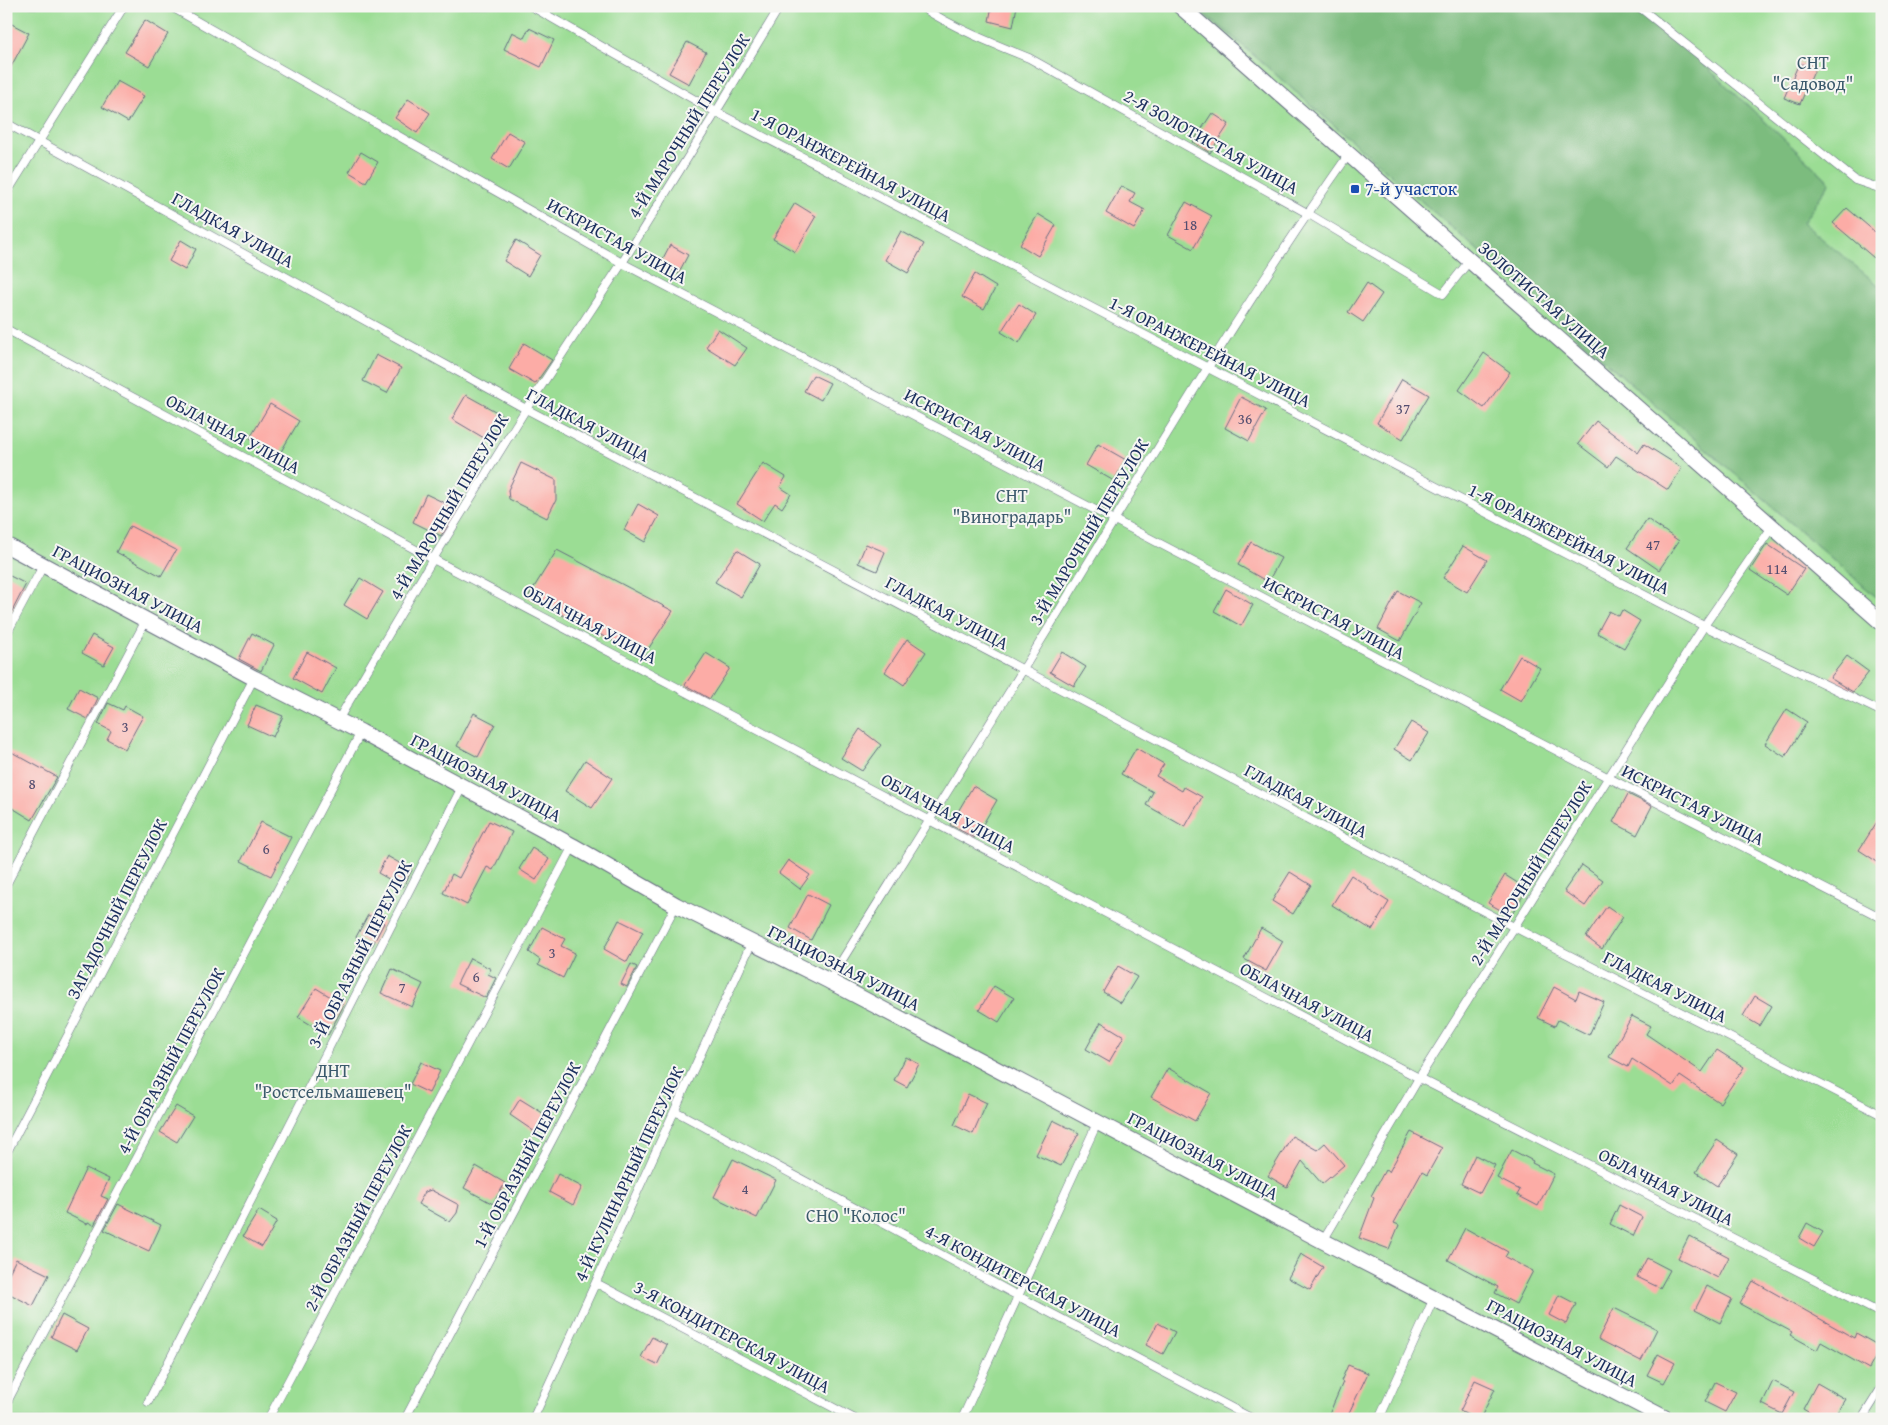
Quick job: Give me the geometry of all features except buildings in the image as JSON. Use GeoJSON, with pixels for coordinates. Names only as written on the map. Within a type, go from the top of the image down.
{"type":"FeatureCollection","features":[{"type":"Feature","properties":{"kind":"street","name":"ЗОЛОТИСТАЯ УЛИЦА"},"geometry":{"type":"LineString","coordinates":[[1180,6],[1881,621]]}},
{"type":"Feature","properties":{"kind":"street","name":"ГРАЦИОЗНАЯ УЛИЦА"},"geometry":{"type":"LineString","coordinates":[[6,545],[254,678],[361,732],[573,846],[676,905],[829,981],[1323,1241],[1667,1419]]}},
{"type":"Feature","properties":{"kind":"lane"},"geometry":{"type":"LineString","coordinates":[[6,194],[124,6]]}},
{"type":"Feature","properties":{"kind":"lane","name":"ИСКРИСТАЯ УЛИЦА"},"geometry":{"type":"LineString","coordinates":[[170,6],[622,262],[1609,778],[1882,918]]}},
{"type":"Feature","properties":{"kind":"lane","name":"1-Я ОРАНЖЕРЕЙНАЯ УЛИЦА"},"geometry":{"type":"LineString","coordinates":[[531,6],[716,112],[1704,626],[1882,712]]}},
{"type":"Feature","properties":{"kind":"lane","name":"4-Й МАРОЧНЫЙ ПЕРЕУЛОК"},"geometry":{"type":"LineString","coordinates":[[338,720],[433,559],[526,409],[622,262],[780,6]]}},
{"type":"Feature","properties":{"kind":"lane","name":"2-Я ЗОЛОТИСТАЯ УЛИЦА"},"geometry":{"type":"LineString","coordinates":[[920,6],[940,19],[1029,58],[1307,213],[1443,294],[1470,260]]}},
{"type":"Feature","properties":{"kind":"lane"},"geometry":{"type":"LineString","coordinates":[[1638,6],[1854,180],[1882,189]]}},
{"type":"Feature","properties":{"kind":"lane","name":"ГЛАДКАЯ УЛИЦА"},"geometry":{"type":"LineString","coordinates":[[6,123],[526,409],[1514,927],[1882,1115]]}},
{"type":"Feature","properties":{"kind":"lane","name":"3-Й МАРОЧНЫЙ ПЕРЕУЛОК"},"geometry":{"type":"LineString","coordinates":[[829,981],[1023,670],[1207,368],[1307,213],[1349,154]]}},
{"type":"Feature","properties":{"kind":"lane","name":"ОБЛАЧНАЯ УЛИЦА"},"geometry":{"type":"LineString","coordinates":[[6,329],[433,559],[1419,1078],[1882,1314]]}},
{"type":"Feature","properties":{"kind":"lane","name":"2-Й МАРОЧНЫЙ ПЕРЕУЛОК"},"geometry":{"type":"LineString","coordinates":[[1323,1241],[1419,1078],[1704,626],[1772,527]]}},
{"type":"Feature","properties":{"kind":"lane"},"geometry":{"type":"LineString","coordinates":[[6,635],[44,564]]}},
{"type":"Feature","properties":{"kind":"lane"},"geometry":{"type":"LineString","coordinates":[[6,886],[146,620]]}},
{"type":"Feature","properties":{"kind":"lane","name":"ЗАГАДОЧНЫЙ ПЕРЕУЛОК"},"geometry":{"type":"LineString","coordinates":[[6,1154],[254,678]]}},
{"type":"Feature","properties":{"kind":"lane","name":"4-Й ОБРАЗНЫЙ ПЕРЕУЛОК"},"geometry":{"type":"LineString","coordinates":[[6,1404],[361,732]]}},
{"type":"Feature","properties":{"kind":"lane","name":"3-Й ОБРАЗНЫЙ ПЕРЕУЛОК"},"geometry":{"type":"LineString","coordinates":[[148,1402],[462,787]]}},
{"type":"Feature","properties":{"kind":"lane","name":"2-Й ОБРАЗНЫЙ ПЕРЕУЛОК"},"geometry":{"type":"LineString","coordinates":[[268,1419],[573,846]]}},
{"type":"Feature","properties":{"kind":"lane","name":"1-Й ОБРАЗНЫЙ ПЕРЕУЛОК"},"geometry":{"type":"LineString","coordinates":[[405,1419],[676,905]]}},
{"type":"Feature","properties":{"kind":"lane","name":"4-Й КУЛИНАРНЫЙ ПЕРЕУЛОК"},"geometry":{"type":"LineString","coordinates":[[533,1419],[752,942]]}},
{"type":"Feature","properties":{"kind":"lane","name":"4-Я КОНДИТЕРСКАЯ УЛИЦА"},"geometry":{"type":"LineString","coordinates":[[674,1111],[1018,1296],[1253,1419]]}},
{"type":"Feature","properties":{"kind":"lane"},"geometry":{"type":"LineString","coordinates":[[962,1419],[1098,1121]]}},
{"type":"Feature","properties":{"kind":"lane","name":"3-Я КОНДИТЕРСКАЯ УЛИЦА"},"geometry":{"type":"LineString","coordinates":[[596,1283],[855,1419]]}},
{"type":"Feature","properties":{"kind":"lane"},"geometry":{"type":"LineString","coordinates":[[1379,1419],[1434,1297]]}},
{"type":"Feature","properties":{"kind":"lane"},"geometry":{"type":"LineString","coordinates":[[1862,1419],[1882,1387]]}},
{"type":"Feature","properties":{"kind":"green space","name":"СНТ \"Виноградарь\""},"geometry":{"type":"Polygon","coordinates":[[[6,6],[1193,6],[1227,32],[1882,602],[1882,1419],[6,1419],[6,6]]]}},
{"type":"Feature","properties":{"kind":"green space"},"geometry":{"type":"Polygon","coordinates":[[[1193,6],[1641,6],[1830,182],[1803,223],[1882,288],[1882,602],[1227,32],[1193,6]]]}},
{"type":"Feature","properties":{"kind":"green space","name":"СНТ \"Садовод\""},"geometry":{"type":"Polygon","coordinates":[[[1641,6],[1882,6],[1882,288],[1802,223],[1830,182],[1641,6]]]}},
{"type":"Feature","properties":{"kind":"place","name":"7-й участок"},"geometry":{"type":"Point","coordinates":[1355,189]}},
{"type":"Feature","properties":{"kind":"park label","name":"ДНТ \"Ростсельмашевец\""},"geometry":{"type":"Point","coordinates":[333,1081]}},
{"type":"Feature","properties":{"kind":"park label","name":"СНО \"Колос\""},"geometry":{"type":"Point","coordinates":[856,1216]}}]}
